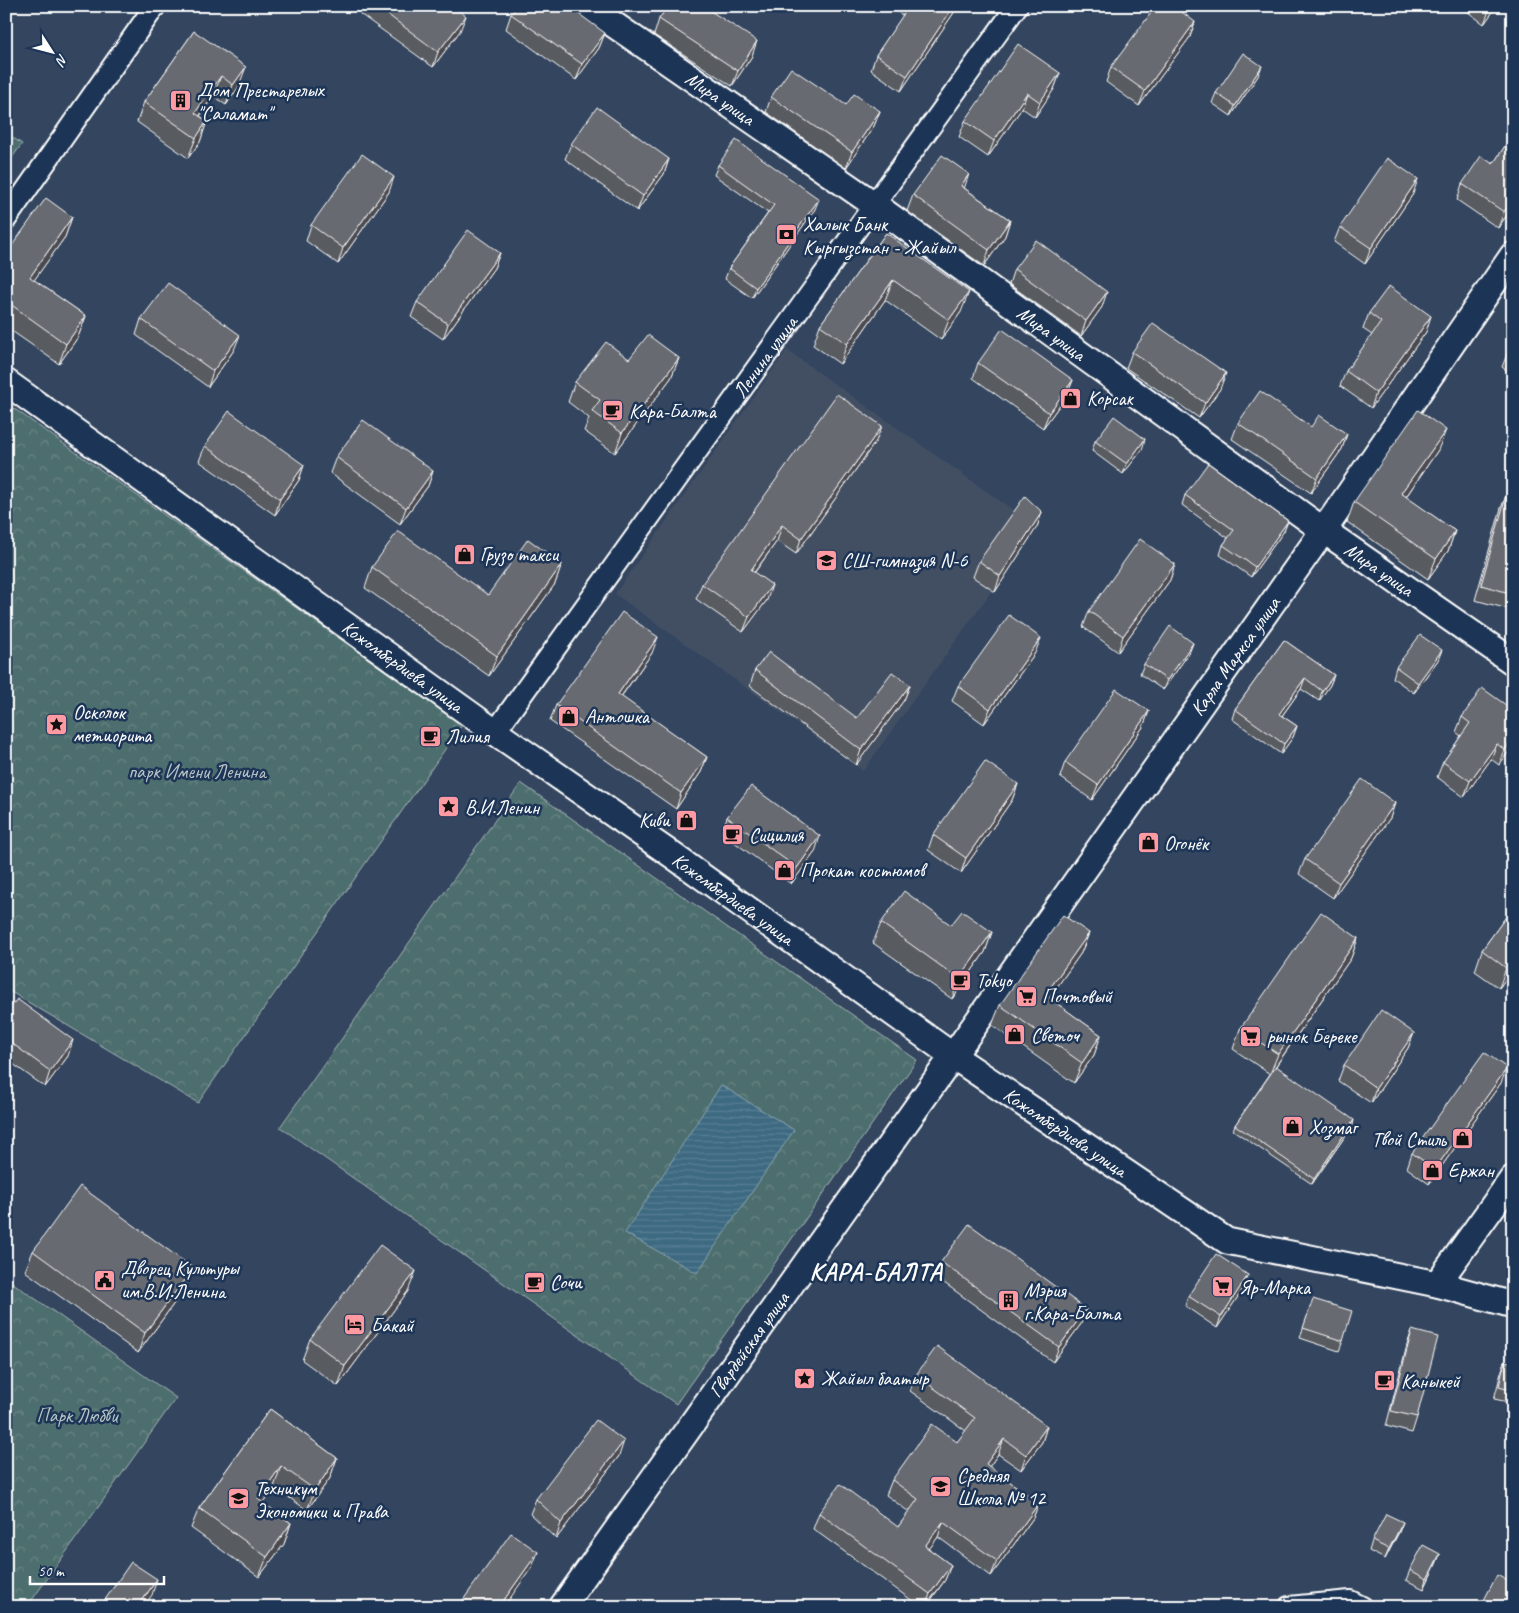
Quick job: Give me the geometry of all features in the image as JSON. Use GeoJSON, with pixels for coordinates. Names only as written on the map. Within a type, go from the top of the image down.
{"type":"FeatureCollection","features":[{"type":"Feature","properties":{"kind":"street"},"geometry":{"type":"LineString","coordinates":[[6,219],[155,6]]}},
{"type":"Feature","properties":{"kind":"street","name":"Мира улица"},"geometry":{"type":"LineString","coordinates":[[587,6],[875,205],[1323,530],[1513,662]]}},
{"type":"Feature","properties":{"kind":"street","name":"Ленина улица"},"geometry":{"type":"LineString","coordinates":[[495,732],[1017,6]]}},
{"type":"Feature","properties":{"kind":"street","name":"Карла Маркса улица"},"geometry":{"type":"LineString","coordinates":[[953,1056],[1323,530],[1513,254]]}},
{"type":"Feature","properties":{"kind":"street","name":"Кожомбердиева улица"},"geometry":{"type":"LineString","coordinates":[[6,382],[495,732],[683,862],[953,1056],[1227,1241],[1437,1284],[1513,1305]]}},
{"type":"Feature","properties":{"kind":"street","name":"Гвардейская улица"},"geometry":{"type":"LineString","coordinates":[[562,1607],[953,1056]]}},
{"type":"Feature","properties":{"kind":"street"},"geometry":{"type":"LineString","coordinates":[[1437,1284],[1513,1178]]}},
{"type":"Feature","properties":{"kind":"street"},"geometry":{"type":"LineString","coordinates":[[1289,1607],[1356,1604]]}},
{"type":"Feature","properties":{"kind":"shaded area","name":"СШ-гимназия N-6"},"geometry":{"type":"Polygon","coordinates":[[[787,350],[1037,527],[863,771],[615,594],[787,350]]]}},
{"type":"Feature","properties":{"kind":"shaded area"},"geometry":{"type":"Polygon","coordinates":[[[721,1085],[794,1130],[697,1273],[625,1233],[721,1085]]]}},
{"type":"Feature","properties":{"kind":"green space"},"geometry":{"type":"Polygon","coordinates":[[[6,133],[22,144],[6,166],[6,133]]]}},
{"type":"Feature","properties":{"kind":"green space","name":"парк Имени Ленина"},"geometry":{"type":"Polygon","coordinates":[[[6,403],[462,725],[198,1103],[6,989],[6,403]]]}},
{"type":"Feature","properties":{"kind":"green space"},"geometry":{"type":"Polygon","coordinates":[[[521,783],[917,1060],[676,1404],[280,1127],[521,783]]]}},
{"type":"Feature","properties":{"kind":"green space","name":"Парк Любви"},"geometry":{"type":"Polygon","coordinates":[[[6,1278],[176,1398],[27,1607],[6,1607],[6,1278]]]}},
{"type":"Feature","properties":{"kind":"building"},"geometry":{"type":"Polygon","coordinates":[[[376,6],[453,6],[466,16],[438,52],[376,6]]]}},
{"type":"Feature","properties":{"kind":"building"},"geometry":{"type":"Polygon","coordinates":[[[517,6],[568,6],[605,33],[582,64],[511,14],[517,6]]]}},
{"type":"Feature","properties":{"kind":"building"},"geometry":{"type":"Polygon","coordinates":[[[668,6],[707,6],[706,8],[757,41],[738,71],[659,19],[668,6]]]}},
{"type":"Feature","properties":{"kind":"building"},"geometry":{"type":"Polygon","coordinates":[[[909,6],[954,6],[907,76],[876,55],[909,6]]]}},
{"type":"Feature","properties":{"kind":"building"},"geometry":{"type":"Polygon","coordinates":[[[1156,6],[1174,6],[1195,22],[1145,91],[1111,67],[1156,6]]]}},
{"type":"Feature","properties":{"kind":"building"},"geometry":{"type":"Polygon","coordinates":[[[194,31],[246,67],[233,85],[221,76],[195,113],[207,121],[196,138],[144,102],[194,31]]]}},
{"type":"Feature","properties":{"kind":"building"},"geometry":{"type":"Polygon","coordinates":[[[1018,44],[1060,73],[1040,102],[1027,93],[994,141],[965,121],[1018,44]]]}},
{"type":"Feature","properties":{"kind":"building"},"geometry":{"type":"Polygon","coordinates":[[[1243,53],[1262,66],[1235,106],[1216,93],[1243,53]]]}},
{"type":"Feature","properties":{"kind":"building"},"geometry":{"type":"Polygon","coordinates":[[[791,68],[846,105],[854,94],[880,111],[852,152],[771,97],[791,68]]]}},
{"type":"Feature","properties":{"kind":"building"},"geometry":{"type":"Polygon","coordinates":[[[597,107],[669,159],[643,196],[571,144],[597,107]]]}},
{"type":"Feature","properties":{"kind":"building"},"geometry":{"type":"Polygon","coordinates":[[[1513,134],[1513,199],[1504,212],[1462,184],[1481,156],[1493,164],[1513,134]]]}},
{"type":"Feature","properties":{"kind":"building"},"geometry":{"type":"Polygon","coordinates":[[[736,140],[819,199],[756,288],[729,268],[774,205],[718,165],[736,140]]]}},
{"type":"Feature","properties":{"kind":"building"},"geometry":{"type":"Polygon","coordinates":[[[362,154],[394,177],[343,248],[311,225],[362,154]]]}},
{"type":"Feature","properties":{"kind":"building"},"geometry":{"type":"Polygon","coordinates":[[[942,155],[969,174],[961,186],[1010,220],[989,250],[913,195],[942,155]]]}},
{"type":"Feature","properties":{"kind":"building"},"geometry":{"type":"Polygon","coordinates":[[[1387,158],[1418,179],[1371,248],[1340,227],[1387,158]]]}},
{"type":"Feature","properties":{"kind":"building"},"geometry":{"type":"Polygon","coordinates":[[[46,198],[72,217],[30,277],[86,316],[66,344],[6,301],[6,254],[46,198]]]}},
{"type":"Feature","properties":{"kind":"building"},"geometry":{"type":"Polygon","coordinates":[[[468,230],[500,253],[448,324],[417,302],[468,230]]]}},
{"type":"Feature","properties":{"kind":"building"},"geometry":{"type":"Polygon","coordinates":[[[886,233],[969,292],[949,320],[893,280],[847,344],[820,325],[886,233]]]}},
{"type":"Feature","properties":{"kind":"building"},"geometry":{"type":"Polygon","coordinates":[[[1036,240],[1107,292],[1086,321],[1014,269],[1036,240]]]}},
{"type":"Feature","properties":{"kind":"building"},"geometry":{"type":"Polygon","coordinates":[[[168,283],[240,335],[213,371],[141,319],[168,283]]]}},
{"type":"Feature","properties":{"kind":"building"},"geometry":{"type":"Polygon","coordinates":[[[1389,286],[1431,316],[1376,393],[1346,371],[1381,322],[1369,313],[1389,286]]]}},
{"type":"Feature","properties":{"kind":"building"},"geometry":{"type":"Polygon","coordinates":[[[1153,323],[1226,373],[1205,403],[1132,352],[1153,323]]]}},
{"type":"Feature","properties":{"kind":"building"},"geometry":{"type":"Polygon","coordinates":[[[1002,329],[1073,380],[1049,413],[978,363],[1002,329]]]}},
{"type":"Feature","properties":{"kind":"building","name":"Кара-Балта"},"geometry":{"type":"Polygon","coordinates":[[[648,335],[679,358],[622,433],[592,411],[600,400],[575,382],[606,342],[629,359],[648,335]]]}},
{"type":"Feature","properties":{"kind":"building"},"geometry":{"type":"Polygon","coordinates":[[[1513,345],[1513,355],[1508,352],[1513,345]]]}},
{"type":"Feature","properties":{"kind":"building"},"geometry":{"type":"Polygon","coordinates":[[[1260,391],[1311,427],[1319,415],[1347,434],[1317,478],[1238,423],[1260,391]]]}},
{"type":"Feature","properties":{"kind":"building"},"geometry":{"type":"Polygon","coordinates":[[[837,394],[882,426],[801,539],[782,525],[751,570],[772,585],[749,617],[702,584],[837,394]]]}},
{"type":"Feature","properties":{"kind":"building"},"geometry":{"type":"Polygon","coordinates":[[[1418,410],[1446,430],[1401,493],[1455,531],[1436,559],[1354,502],[1418,410]]]}},
{"type":"Feature","properties":{"kind":"building"},"geometry":{"type":"Polygon","coordinates":[[[229,411],[304,465],[280,499],[205,446],[229,411]]]}},
{"type":"Feature","properties":{"kind":"building"},"geometry":{"type":"Polygon","coordinates":[[[1114,416],[1145,439],[1127,464],[1095,441],[1114,416]]]}},
{"type":"Feature","properties":{"kind":"building"},"geometry":{"type":"Polygon","coordinates":[[[363,420],[433,471],[406,508],[336,457],[363,420]]]}},
{"type":"Feature","properties":{"kind":"building"},"geometry":{"type":"Polygon","coordinates":[[[1208,463],[1288,521],[1255,567],[1223,545],[1234,530],[1185,495],[1208,463]]]}},
{"type":"Feature","properties":{"kind":"building"},"geometry":{"type":"Polygon","coordinates":[[[1507,493],[1513,494],[1513,594],[1481,585],[1507,493]]]}},
{"type":"Feature","properties":{"kind":"building"},"geometry":{"type":"Polygon","coordinates":[[[1025,496],[1042,512],[1000,576],[979,561],[1025,496]]]}},
{"type":"Feature","properties":{"kind":"building"},"geometry":{"type":"Polygon","coordinates":[[[398,531],[488,595],[528,539],[562,564],[497,656],[372,567],[398,531]]]}},
{"type":"Feature","properties":{"kind":"building"},"geometry":{"type":"Polygon","coordinates":[[[1140,539],[1175,564],[1123,636],[1089,611],[1140,539]]]}},
{"type":"Feature","properties":{"kind":"building"},"geometry":{"type":"Polygon","coordinates":[[[622,612],[658,637],[618,694],[707,757],[681,793],[556,705],[622,612]]]}},
{"type":"Feature","properties":{"kind":"building"},"geometry":{"type":"Polygon","coordinates":[[[1009,615],[1041,638],[990,709],[958,686],[1009,615]]]}},
{"type":"Feature","properties":{"kind":"building"},"geometry":{"type":"Polygon","coordinates":[[[1170,626],[1193,643],[1167,680],[1144,664],[1170,626]]]}},
{"type":"Feature","properties":{"kind":"building"},"geometry":{"type":"Polygon","coordinates":[[[1420,635],[1442,650],[1418,683],[1396,667],[1420,635]]]}},
{"type":"Feature","properties":{"kind":"building"},"geometry":{"type":"Polygon","coordinates":[[[1284,640],[1334,675],[1322,691],[1305,678],[1279,714],[1297,726],[1284,744],[1235,709],[1284,640]]]}},
{"type":"Feature","properties":{"kind":"building"},"geometry":{"type":"Polygon","coordinates":[[[769,652],[857,718],[892,672],[910,685],[861,750],[755,670],[769,652]]]}},
{"type":"Feature","properties":{"kind":"building"},"geometry":{"type":"Polygon","coordinates":[[[1482,688],[1513,710],[1513,738],[1505,750],[1497,744],[1470,781],[1443,762],[1470,723],[1462,717],[1482,688]]]}},
{"type":"Feature","properties":{"kind":"building"},"geometry":{"type":"Polygon","coordinates":[[[1116,689],[1149,711],[1098,785],[1065,762],[1116,689]]]}},
{"type":"Feature","properties":{"kind":"building"},"geometry":{"type":"Polygon","coordinates":[[[985,761],[1018,784],[966,858],[933,835],[985,761]]]}},
{"type":"Feature","properties":{"kind":"building"},"geometry":{"type":"Polygon","coordinates":[[[1362,779],[1395,803],[1339,883],[1305,859],[1362,779]]]}},
{"type":"Feature","properties":{"kind":"building"},"geometry":{"type":"Polygon","coordinates":[[[751,786],[820,836],[797,868],[727,817],[751,786]]]}},
{"type":"Feature","properties":{"kind":"building"},"geometry":{"type":"Polygon","coordinates":[[[904,891],[951,925],[962,911],[992,932],[959,979],[881,923],[904,891]]]}},
{"type":"Feature","properties":{"kind":"building"},"geometry":{"type":"Polygon","coordinates":[[[1513,907],[1513,959],[1506,968],[1482,950],[1513,907]]]}},
{"type":"Feature","properties":{"kind":"building"},"geometry":{"type":"Polygon","coordinates":[[[1321,912],[1358,938],[1278,1054],[1240,1029],[1321,912]]]}},
{"type":"Feature","properties":{"kind":"building"},"geometry":{"type":"Polygon","coordinates":[[[1063,915],[1089,933],[1045,995],[1101,1035],[1082,1063],[1000,1005],[1063,915]]]}},
{"type":"Feature","properties":{"kind":"building"},"geometry":{"type":"Polygon","coordinates":[[[17,999],[73,1040],[50,1071],[6,1039],[6,1013],[17,999]]]}},
{"type":"Feature","properties":{"kind":"building"},"geometry":{"type":"Polygon","coordinates":[[[1381,1010],[1414,1033],[1376,1088],[1344,1065],[1381,1010]]]}},
{"type":"Feature","properties":{"kind":"building"},"geometry":{"type":"Polygon","coordinates":[[[1484,1052],[1507,1068],[1435,1169],[1412,1153],[1484,1052]]]}},
{"type":"Feature","properties":{"kind":"building","name":"Хозмаг"},"geometry":{"type":"Polygon","coordinates":[[[1276,1066],[1354,1120],[1314,1179],[1235,1125],[1276,1066]]]}},
{"type":"Feature","properties":{"kind":"building","name":"Дворец Культуры им.В.И.Ленина"},"geometry":{"type":"Polygon","coordinates":[[[80,1186],[193,1268],[145,1333],[33,1251],[80,1186]]]}},
{"type":"Feature","properties":{"kind":"building","name":"Мэрия г.Кара-Балта"},"geometry":{"type":"Polygon","coordinates":[[[969,1224],[1086,1309],[1059,1347],[941,1262],[969,1224]]]}},
{"type":"Feature","properties":{"kind":"building","name":"Бакай"},"geometry":{"type":"Polygon","coordinates":[[[380,1245],[416,1271],[345,1366],[310,1339],[380,1245]]]}},
{"type":"Feature","properties":{"kind":"building"},"geometry":{"type":"Polygon","coordinates":[[[1216,1254],[1248,1275],[1221,1317],[1188,1296],[1216,1254]]]}},
{"type":"Feature","properties":{"kind":"building"},"geometry":{"type":"Polygon","coordinates":[[[1313,1299],[1352,1311],[1343,1341],[1303,1328],[1313,1299]]]}},
{"type":"Feature","properties":{"kind":"building"},"geometry":{"type":"Polygon","coordinates":[[[1412,1330],[1438,1337],[1417,1417],[1391,1411],[1412,1330]]]}},
{"type":"Feature","properties":{"kind":"building","name":"Средняя Школа № 12"},"geometry":{"type":"Polygon","coordinates":[[[937,1346],[1047,1426],[1026,1455],[1004,1439],[986,1464],[1039,1503],[997,1561],[943,1522],[925,1546],[951,1565],[930,1594],[819,1513],[840,1484],[898,1527],[918,1499],[892,1480],[932,1424],[957,1442],[975,1418],[916,1375],[937,1346]]]}},
{"type":"Feature","properties":{"kind":"building"},"geometry":{"type":"Polygon","coordinates":[[[1505,1361],[1513,1363],[1513,1390],[1499,1386],[1505,1361]]]}},
{"type":"Feature","properties":{"kind":"building","name":"Техникум Экономики и Права"},"geometry":{"type":"Polygon","coordinates":[[[270,1409],[337,1458],[315,1490],[281,1466],[258,1499],[291,1523],[267,1557],[199,1508],[270,1409]]]}},
{"type":"Feature","properties":{"kind":"building"},"geometry":{"type":"Polygon","coordinates":[[[596,1420],[624,1441],[561,1523],[536,1499],[596,1420]]]}},
{"type":"Feature","properties":{"kind":"building"},"geometry":{"type":"Polygon","coordinates":[[[1386,1514],[1403,1522],[1389,1549],[1372,1541],[1386,1514]]]}},
{"type":"Feature","properties":{"kind":"building"},"geometry":{"type":"Polygon","coordinates":[[[511,1533],[538,1552],[499,1607],[458,1607],[511,1533]]]}},
{"type":"Feature","properties":{"kind":"building"},"geometry":{"type":"Polygon","coordinates":[[[1423,1545],[1440,1554],[1427,1579],[1410,1570],[1423,1545]]]}},
{"type":"Feature","properties":{"kind":"building"},"geometry":{"type":"Polygon","coordinates":[[[131,1562],[157,1579],[138,1607],[100,1607],[131,1562]]]}},
{"type":"Feature","properties":{"kind":"building"},"geometry":{"type":"Polygon","coordinates":[[[1497,1575],[1513,1584],[1513,1596],[1507,1607],[1497,1607],[1484,1600],[1497,1575]]]}},
{"type":"Feature","properties":{"kind":"place","name":"Дом Престарелых \"Саламат\""},"geometry":{"type":"Point","coordinates":[181,101]}},
{"type":"Feature","properties":{"kind":"place","name":"Халык Банк Кыргызстан - Жайыл"},"geometry":{"type":"Point","coordinates":[787,235]}},
{"type":"Feature","properties":{"kind":"place","name":"Корсак"},"geometry":{"type":"Point","coordinates":[1071,398]}},
{"type":"Feature","properties":{"kind":"place","name":"Кара-Балта"},"geometry":{"type":"Point","coordinates":[613,411]}},
{"type":"Feature","properties":{"kind":"place","name":"Грузо такси"},"geometry":{"type":"Point","coordinates":[464,554]}},
{"type":"Feature","properties":{"kind":"place","name":"СШ-гимназия N-6"},"geometry":{"type":"Point","coordinates":[826,560]}},
{"type":"Feature","properties":{"kind":"place","name":"Антошка"},"geometry":{"type":"Point","coordinates":[569,716]}},
{"type":"Feature","properties":{"kind":"place","name":"Осколок метиорита"},"geometry":{"type":"Point","coordinates":[57,724]}},
{"type":"Feature","properties":{"kind":"place","name":"Лилия"},"geometry":{"type":"Point","coordinates":[430,736]}},
{"type":"Feature","properties":{"kind":"place","name":"В.И.Ленин"},"geometry":{"type":"Point","coordinates":[449,807]}},
{"type":"Feature","properties":{"kind":"place","name":"Киви"},"geometry":{"type":"Point","coordinates":[686,820]}},
{"type":"Feature","properties":{"kind":"place","name":"Сицилия"},"geometry":{"type":"Point","coordinates":[733,835]}},
{"type":"Feature","properties":{"kind":"place","name":"Огонёк"},"geometry":{"type":"Point","coordinates":[1148,843]}},
{"type":"Feature","properties":{"kind":"place","name":"Прокат костюмов"},"geometry":{"type":"Point","coordinates":[784,870]}},
{"type":"Feature","properties":{"kind":"place","name":"Tokyo"},"geometry":{"type":"Point","coordinates":[960,980]}},
{"type":"Feature","properties":{"kind":"place","name":"Почтовый"},"geometry":{"type":"Point","coordinates":[1026,996]}},
{"type":"Feature","properties":{"kind":"place","name":"Светоч"},"geometry":{"type":"Point","coordinates":[1015,1035]}},
{"type":"Feature","properties":{"kind":"place","name":"рынок Береке"},"geometry":{"type":"Point","coordinates":[1251,1036]}},
{"type":"Feature","properties":{"kind":"place","name":"Хозмаг"},"geometry":{"type":"Point","coordinates":[1293,1127]}},
{"type":"Feature","properties":{"kind":"place","name":"Твой Стиль"},"geometry":{"type":"Point","coordinates":[1462,1139]}},
{"type":"Feature","properties":{"kind":"place","name":"Ержан"},"geometry":{"type":"Point","coordinates":[1432,1170]}},
{"type":"Feature","properties":{"kind":"place","name":"Дворец Культуры им.В.И.Ленина"},"geometry":{"type":"Point","coordinates":[105,1280]}},
{"type":"Feature","properties":{"kind":"place","name":"Сочи"},"geometry":{"type":"Point","coordinates":[534,1282]}},
{"type":"Feature","properties":{"kind":"place","name":"Яр-Марка"},"geometry":{"type":"Point","coordinates":[1223,1287]}},
{"type":"Feature","properties":{"kind":"place","name":"Мэрия г.Кара-Балта"},"geometry":{"type":"Point","coordinates":[1008,1301]}},
{"type":"Feature","properties":{"kind":"place","name":"Бакай"},"geometry":{"type":"Point","coordinates":[355,1325]}},
{"type":"Feature","properties":{"kind":"place","name":"Жайыл баатыр"},"geometry":{"type":"Point","coordinates":[805,1378]}},
{"type":"Feature","properties":{"kind":"place","name":"Каныкей"},"geometry":{"type":"Point","coordinates":[1385,1381]}},
{"type":"Feature","properties":{"kind":"place","name":"Средняя Школа № 12"},"geometry":{"type":"Point","coordinates":[941,1487]}},
{"type":"Feature","properties":{"kind":"place","name":"Техникум Экономики и Права"},"geometry":{"type":"Point","coordinates":[239,1499]}},
{"type":"Feature","properties":{"kind":"district","name":"КАРА-БАЛТА"},"geometry":{"type":"Point","coordinates":[876,1271]}}]}
